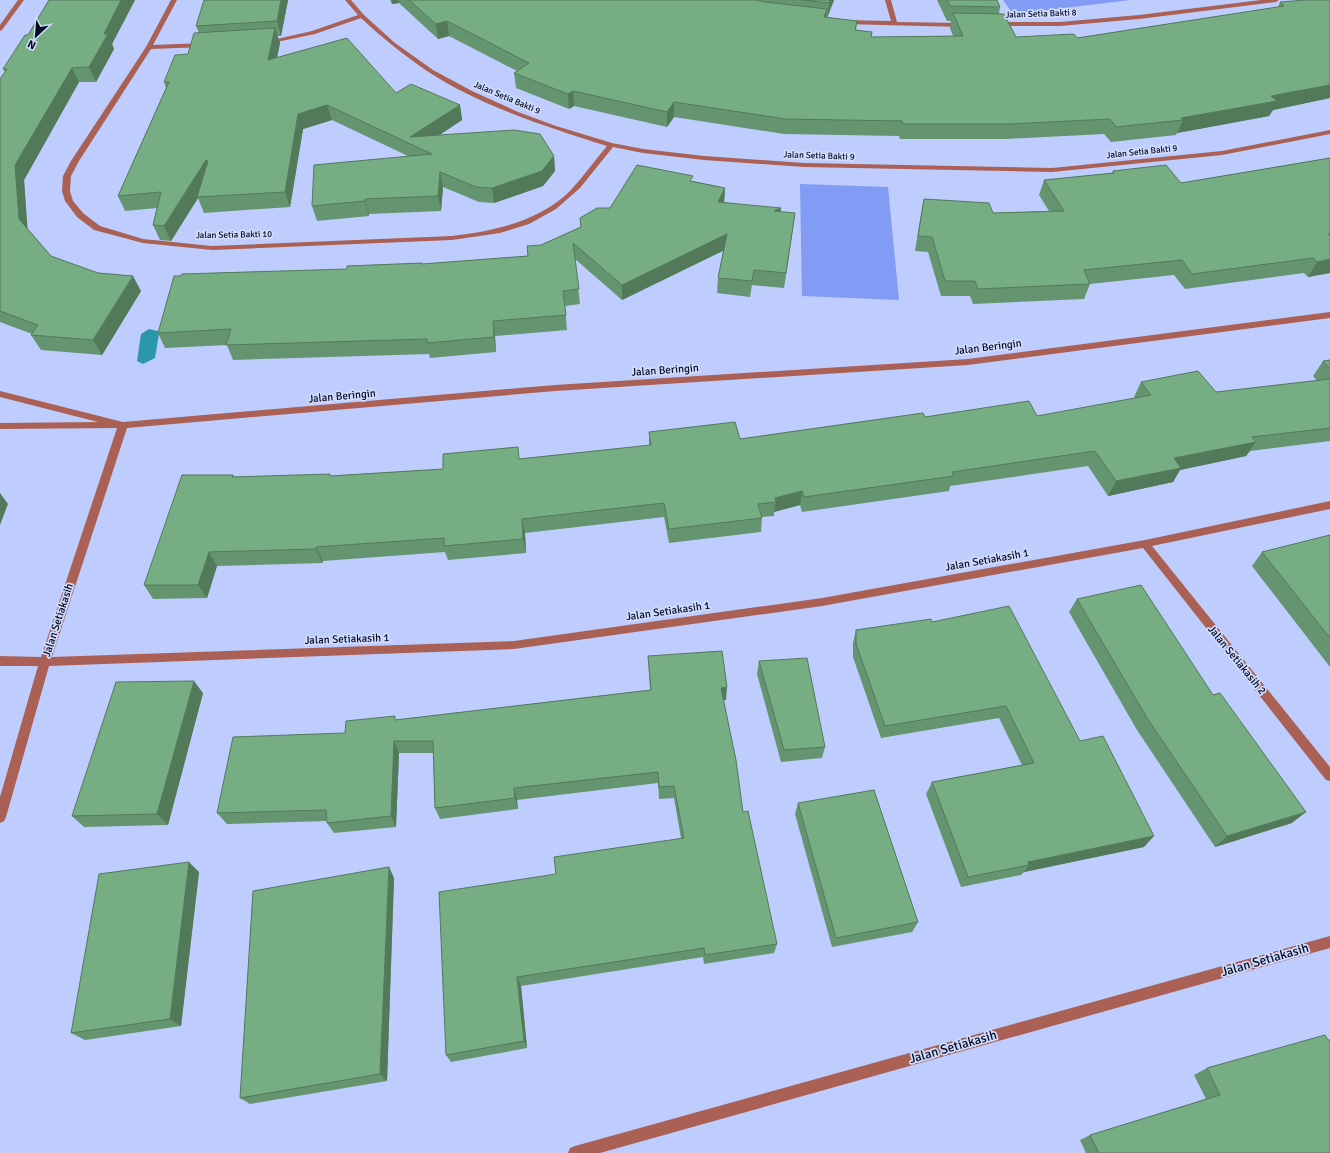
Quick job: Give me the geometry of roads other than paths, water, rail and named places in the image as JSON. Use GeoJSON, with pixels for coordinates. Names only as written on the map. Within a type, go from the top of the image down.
{"type":"FeatureCollection","features":[{"type":"Feature","properties":{"kind":"street"},"geometry":{"type":"LineString","coordinates":[[0,29],[22,0]]}},
{"type":"Feature","properties":{"kind":"street","name":"Jalan Setia Bakti 10"},"geometry":{"type":"LineString","coordinates":[[174,0],[149,47],[75,161],[67,176],[66,191],[69,201],[80,215],[97,228],[143,241],[212,248],[452,238],[486,234],[515,227],[546,213],[567,198],[611,145]]}},
{"type":"Feature","properties":{"kind":"street","name":"Jalan Setia Bakti 9"},"geometry":{"type":"LineString","coordinates":[[348,0],[362,16],[393,44],[431,71],[470,92],[554,127],[611,145],[650,152],[756,162],[1052,170],[1222,153],[1330,132]]}},
{"type":"Feature","properties":{"kind":"street"},"geometry":{"type":"LineString","coordinates":[[888,0],[895,24]]}},
{"type":"Feature","properties":{"kind":"street","name":"Jalan Setia Bakti 8"},"geometry":{"type":"LineString","coordinates":[[992,24],[1060,24],[1139,18],[1276,0]]}},
{"type":"Feature","properties":{"kind":"street"},"geometry":{"type":"LineString","coordinates":[[259,42],[273,41],[313,33],[362,16]]}},
{"type":"Feature","properties":{"kind":"street"},"geometry":{"type":"LineString","coordinates":[[834,21],[895,24],[969,24]]}},
{"type":"Feature","properties":{"kind":"street"},"geometry":{"type":"LineString","coordinates":[[149,47],[216,45]]}},
{"type":"Feature","properties":{"kind":"street","name":"Jalan Beringin"},"geometry":{"type":"LineString","coordinates":[[0,426],[123,425],[555,388],[968,362],[1330,315]]}},
{"type":"Feature","properties":{"kind":"street"},"geometry":{"type":"LineString","coordinates":[[0,394],[123,425]]}},
{"type":"Feature","properties":{"kind":"street","name":"Jalan Setiakasih"},"geometry":{"type":"LineString","coordinates":[[0,817],[45,662],[123,425]]}},
{"type":"Feature","properties":{"kind":"street","name":"Jalan Setiakasih 1"},"geometry":{"type":"LineString","coordinates":[[0,662],[45,662],[514,645],[822,602],[1145,544],[1330,505]]}},
{"type":"Feature","properties":{"kind":"street","name":"Jalan Setiakasih 2"},"geometry":{"type":"LineString","coordinates":[[1145,544],[1330,776]]}},
{"type":"Feature","properties":{"kind":"street","name":"Jalan Setiakasih"},"geometry":{"type":"LineString","coordinates":[[575,1153],[1330,942]]}}]}
